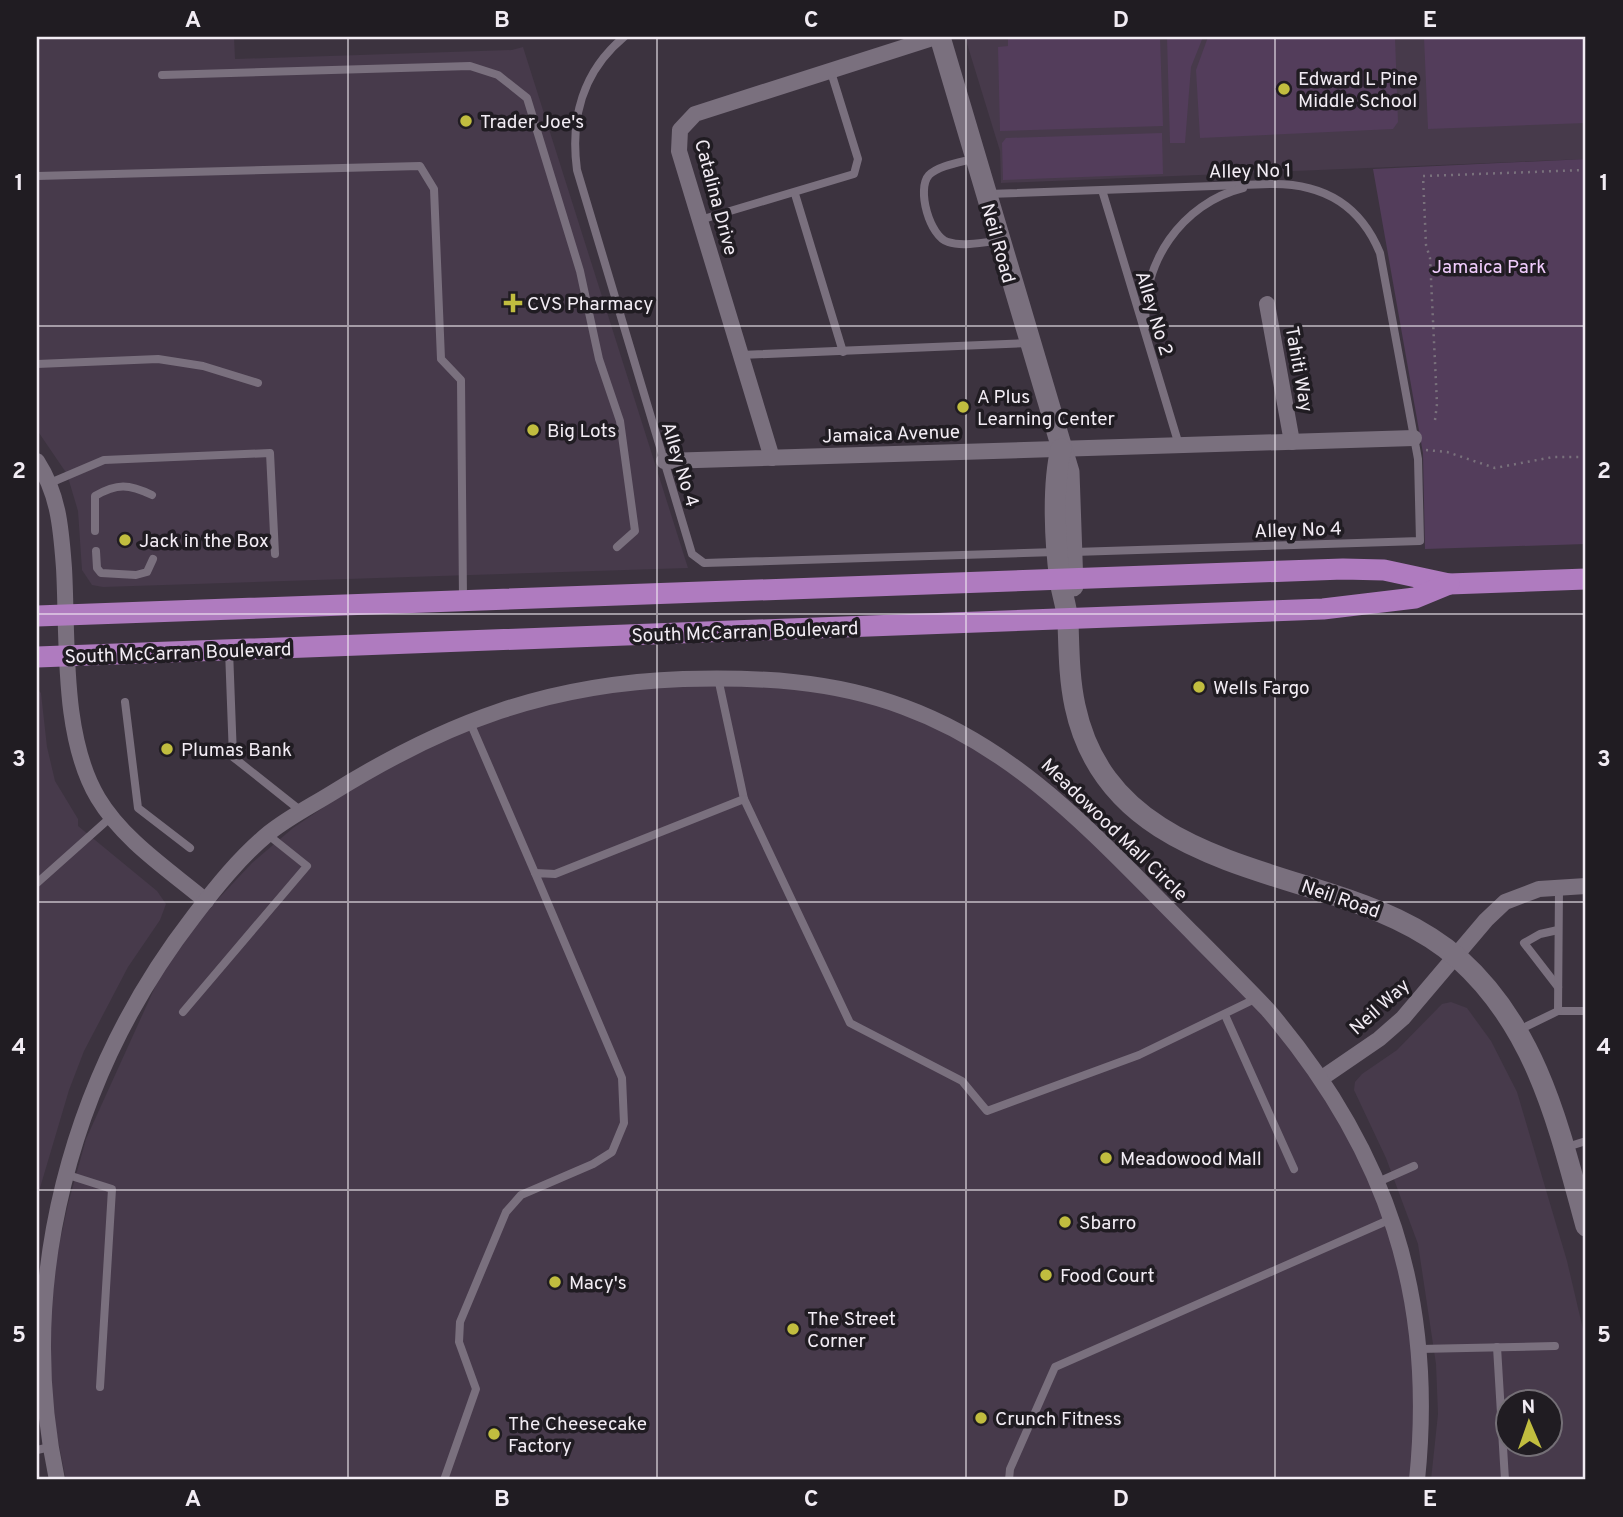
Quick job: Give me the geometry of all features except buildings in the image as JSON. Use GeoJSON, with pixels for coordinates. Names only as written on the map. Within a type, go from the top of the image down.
{"type":"FeatureCollection","features":[{"type":"Feature","properties":{"kind":"main road","name":"South McCarran Boulevard"},"geometry":{"type":"LineString","coordinates":[[37,616],[1357,569],[1384,570],[1449,584],[1586,579]]}},
{"type":"Feature","properties":{"kind":"main road","name":"South McCarran Boulevard"},"geometry":{"type":"LineString","coordinates":[[37,657],[1385,604],[1415,598],[1449,584]]}},
{"type":"Feature","properties":{"kind":"street","name":"Catalina Drive"},"geometry":{"type":"LineString","coordinates":[[772,458],[679,151],[680,130],[695,114],[938,37]]}},
{"type":"Feature","properties":{"kind":"street","name":"Neil Road"},"geometry":{"type":"LineString","coordinates":[[938,37],[1071,482],[1066,552],[1071,682],[1084,736],[1108,778],[1149,822],[1172,837],[1216,857],[1380,911],[1416,928],[1457,957],[1502,1006],[1519,1030],[1544,1080],[1564,1149],[1582,1195],[1586,1226]]}},
{"type":"Feature","properties":{"kind":"street","name":"Tahiti Way"},"geometry":{"type":"LineString","coordinates":[[1267,304],[1292,442]]}},
{"type":"Feature","properties":{"kind":"street","name":"Jamaica Avenue"},"geometry":{"type":"LineString","coordinates":[[664,461],[1292,442],[1415,444]]}},
{"type":"Feature","properties":{"kind":"street"},"geometry":{"type":"LineString","coordinates":[[37,461],[50,483],[62,529],[68,656],[79,756],[93,789],[111,817],[206,901]]}},
{"type":"Feature","properties":{"kind":"street","name":"Meadowood Mall Circle"},"geometry":{"type":"LineString","coordinates":[[57,1480],[44,1449],[40,1264],[65,1174],[105,1065],[138,998],[170,947],[229,872],[267,834],[300,810],[385,759],[469,720],[516,704],[604,685],[718,678],[782,680],[865,694],[942,722],[983,744],[1019,767],[1062,802],[1257,998],[1322,1077],[1347,1117],[1378,1182],[1391,1219],[1412,1294],[1419,1349],[1422,1409],[1417,1480]]}},
{"type":"Feature","properties":{"kind":"street","name":"Neil Way"},"geometry":{"type":"LineString","coordinates":[[1322,1077],[1403,1018],[1486,920],[1505,902],[1539,889],[1586,887]]}},
{"type":"Feature","properties":{"kind":"lane","name":"Alley No 4"},"geometry":{"type":"LineString","coordinates":[[624,37],[600,62],[587,82],[575,126],[577,170],[692,554],[704,563],[1420,541],[1415,444]]}},
{"type":"Feature","properties":{"kind":"lane"},"geometry":{"type":"LineString","coordinates":[[162,75],[470,66],[498,75],[527,97],[580,271],[598,359],[620,421],[635,531],[617,547]]}},
{"type":"Feature","properties":{"kind":"lane"},"geometry":{"type":"LineString","coordinates":[[700,220],[848,177],[858,168],[831,72]]}},
{"type":"Feature","properties":{"kind":"lane"},"geometry":{"type":"LineString","coordinates":[[976,158],[934,172],[923,186],[924,196],[935,233],[941,239],[954,243],[998,241]]}},
{"type":"Feature","properties":{"kind":"lane"},"geometry":{"type":"LineString","coordinates":[[37,176],[419,166],[434,189],[441,359],[461,380],[463,599]]}},
{"type":"Feature","properties":{"kind":"lane"},"geometry":{"type":"LineString","coordinates":[[1150,351],[1145,322],[1146,294],[1152,272],[1172,234],[1188,217],[1216,199],[1240,189],[1270,184]]}},
{"type":"Feature","properties":{"kind":"lane","name":"Alley No 1"},"geometry":{"type":"LineString","coordinates":[[985,194],[1270,184],[1300,185],[1329,193],[1353,211],[1373,235],[1380,253],[1415,444]]}},
{"type":"Feature","properties":{"kind":"lane","name":"Alley No 2"},"geometry":{"type":"LineString","coordinates":[[1102,190],[1179,445]]}},
{"type":"Feature","properties":{"kind":"lane"},"geometry":{"type":"LineString","coordinates":[[795,194],[844,352]]}},
{"type":"Feature","properties":{"kind":"lane"},"geometry":{"type":"LineString","coordinates":[[741,355],[1029,342]]}},
{"type":"Feature","properties":{"kind":"lane"},"geometry":{"type":"LineString","coordinates":[[37,364],[158,359],[203,366],[258,383]]}},
{"type":"Feature","properties":{"kind":"lane"},"geometry":{"type":"LineString","coordinates":[[50,483],[104,460],[270,453],[275,554]]}},
{"type":"Feature","properties":{"kind":"lane"},"geometry":{"type":"LineString","coordinates":[[95,531],[95,496],[117,485],[131,485],[152,495]]}},
{"type":"Feature","properties":{"kind":"lane"},"geometry":{"type":"LineString","coordinates":[[96,551],[97,568],[101,573],[109,575],[147,572],[153,559]]}},
{"type":"Feature","properties":{"kind":"lane"},"geometry":{"type":"LineString","coordinates":[[229,650],[233,757],[300,810]]}},
{"type":"Feature","properties":{"kind":"lane"},"geometry":{"type":"LineString","coordinates":[[718,678],[744,799],[850,1023],[962,1081],[987,1111],[1089,1076],[1257,998]]}},
{"type":"Feature","properties":{"kind":"lane"},"geometry":{"type":"LineString","coordinates":[[125,702],[138,808],[190,848]]}},
{"type":"Feature","properties":{"kind":"lane"},"geometry":{"type":"LineString","coordinates":[[443,1480],[476,1389],[459,1342],[460,1321],[506,1212],[521,1195],[593,1164],[612,1152],[624,1123],[622,1078],[469,720]]}},
{"type":"Feature","properties":{"kind":"lane"},"geometry":{"type":"LineString","coordinates":[[535,873],[555,874],[744,799]]}},
{"type":"Feature","properties":{"kind":"lane"},"geometry":{"type":"LineString","coordinates":[[37,883],[111,817]]}},
{"type":"Feature","properties":{"kind":"lane"},"geometry":{"type":"LineString","coordinates":[[183,1012],[307,866],[267,834]]}},
{"type":"Feature","properties":{"kind":"lane"},"geometry":{"type":"LineString","coordinates":[[1558,1012],[1559,888]]}},
{"type":"Feature","properties":{"kind":"lane"},"geometry":{"type":"LineString","coordinates":[[1558,930],[1540,934],[1524,943],[1558,987]]}},
{"type":"Feature","properties":{"kind":"lane"},"geometry":{"type":"LineString","coordinates":[[1519,1030],[1558,1012],[1586,1011]]}},
{"type":"Feature","properties":{"kind":"lane"},"geometry":{"type":"LineString","coordinates":[[1225,1015],[1294,1169]]}},
{"type":"Feature","properties":{"kind":"lane"},"geometry":{"type":"LineString","coordinates":[[1564,1149],[1586,1141]]}},
{"type":"Feature","properties":{"kind":"lane"},"geometry":{"type":"LineString","coordinates":[[1378,1182],[1414,1166]]}},
{"type":"Feature","properties":{"kind":"lane"},"geometry":{"type":"LineString","coordinates":[[65,1174],[112,1189],[100,1387]]}},
{"type":"Feature","properties":{"kind":"lane"},"geometry":{"type":"LineString","coordinates":[[1009,1480],[1010,1469],[1055,1367],[1391,1219]]}},
{"type":"Feature","properties":{"kind":"lane"},"geometry":{"type":"LineString","coordinates":[[1419,1349],[1555,1346]]}},
{"type":"Feature","properties":{"kind":"lane"},"geometry":{"type":"LineString","coordinates":[[1497,1347],[1505,1480]]}},
{"type":"Feature","properties":{"kind":"path"},"geometry":{"type":"LineString","coordinates":[[1435,420],[1437,404],[1430,258],[1426,245],[1423,176],[1586,170]]}},
{"type":"Feature","properties":{"kind":"path"},"geometry":{"type":"LineString","coordinates":[[1415,444],[1495,468],[1553,457],[1586,457]]}},
{"type":"Feature","properties":{"kind":"shaded area"},"geometry":{"type":"Polygon","coordinates":[[[37,37],[234,37],[235,59],[512,50],[523,47],[688,568],[103,587],[92,585],[82,570],[78,511],[67,474],[37,430],[37,37]]]}},
{"type":"Feature","properties":{"kind":"shaded area","name":"Edward L Pine Middle School"},"geometry":{"type":"Polygon","coordinates":[[[965,37],[1586,37],[1586,159],[1001,183],[1000,151],[965,37]]]}},
{"type":"Feature","properties":{"kind":"shaded area"},"geometry":{"type":"Polygon","coordinates":[[[690,681],[836,688],[933,724],[1006,767],[1059,806],[1257,1004],[1314,1079],[1365,1169],[1387,1217],[1402,1281],[1413,1348],[1416,1416],[1410,1480],[66,1480],[51,1406],[45,1311],[68,1204],[86,1139],[165,965],[204,914],[252,863],[293,828],[404,753],[494,717],[602,691],[690,681]]]}},
{"type":"Feature","properties":{"kind":"shaded area"},"geometry":{"type":"Polygon","coordinates":[[[37,689],[41,693],[47,747],[55,781],[78,819],[78,826],[157,891],[166,904],[160,920],[128,967],[84,1051],[69,1090],[37,1198],[37,689]]]}},
{"type":"Feature","properties":{"kind":"shaded area"},"geometry":{"type":"Polygon","coordinates":[[[1451,1002],[1467,1008],[1491,1041],[1517,1092],[1567,1261],[1586,1342],[1586,1480],[1431,1480],[1438,1414],[1436,1364],[1418,1244],[1386,1158],[1354,1090],[1355,1082],[1362,1074],[1397,1050],[1442,1004],[1451,1002]]]}},
{"type":"Feature","properties":{"kind":"green space"},"geometry":{"type":"Polygon","coordinates":[[[1008,37],[1160,37],[1163,126],[1000,131],[998,47],[1008,46],[1008,37]]]}},
{"type":"Feature","properties":{"kind":"green space"},"geometry":{"type":"Polygon","coordinates":[[[1167,37],[1203,37],[1191,67],[1185,143],[1170,143],[1167,37]]]}},
{"type":"Feature","properties":{"kind":"green space"},"geometry":{"type":"Polygon","coordinates":[[[1208,37],[1395,37],[1398,122],[1393,129],[1200,138],[1196,70],[1208,37]]]}},
{"type":"Feature","properties":{"kind":"green space"},"geometry":{"type":"Polygon","coordinates":[[[1424,37],[1586,37],[1586,123],[1428,129],[1424,37]]]}},
{"type":"Feature","properties":{"kind":"green space"},"geometry":{"type":"Polygon","coordinates":[[[1162,133],[1163,174],[1003,180],[1002,143],[1006,138],[1162,133]]]}},
{"type":"Feature","properties":{"kind":"green space","name":"Jamaica Park"},"geometry":{"type":"Polygon","coordinates":[[[1586,159],[1586,544],[1425,549],[1423,453],[1373,169],[1586,159]]]}},
{"type":"Feature","properties":{"kind":"place","name":"Edward L Pine Middle School"},"geometry":{"type":"Point","coordinates":[1284,89]}},
{"type":"Feature","properties":{"kind":"place","name":"Trader Joe's"},"geometry":{"type":"Point","coordinates":[466,121]}},
{"type":"Feature","properties":{"kind":"place","name":"CVS Pharmacy"},"geometry":{"type":"Point","coordinates":[513,303]}},
{"type":"Feature","properties":{"kind":"place","name":"A Plus Learning Center"},"geometry":{"type":"Point","coordinates":[963,407]}},
{"type":"Feature","properties":{"kind":"place","name":"Big Lots"},"geometry":{"type":"Point","coordinates":[533,430]}},
{"type":"Feature","properties":{"kind":"place","name":"Jack in the Box"},"geometry":{"type":"Point","coordinates":[125,540]}},
{"type":"Feature","properties":{"kind":"place","name":"Wells Fargo"},"geometry":{"type":"Point","coordinates":[1199,687]}},
{"type":"Feature","properties":{"kind":"place","name":"Plumas Bank"},"geometry":{"type":"Point","coordinates":[167,749]}},
{"type":"Feature","properties":{"kind":"place","name":"Meadowood Mall"},"geometry":{"type":"Point","coordinates":[1106,1158]}},
{"type":"Feature","properties":{"kind":"place","name":"Sbarro"},"geometry":{"type":"Point","coordinates":[1065,1222]}},
{"type":"Feature","properties":{"kind":"place","name":"Food Court"},"geometry":{"type":"Point","coordinates":[1046,1275]}},
{"type":"Feature","properties":{"kind":"place","name":"Macy's"},"geometry":{"type":"Point","coordinates":[555,1282]}},
{"type":"Feature","properties":{"kind":"place","name":"The Street Corner"},"geometry":{"type":"Point","coordinates":[793,1329]}},
{"type":"Feature","properties":{"kind":"place","name":"Crunch Fitness"},"geometry":{"type":"Point","coordinates":[981,1418]}},
{"type":"Feature","properties":{"kind":"place","name":"The Cheesecake Factory"},"geometry":{"type":"Point","coordinates":[494,1434]}}]}
